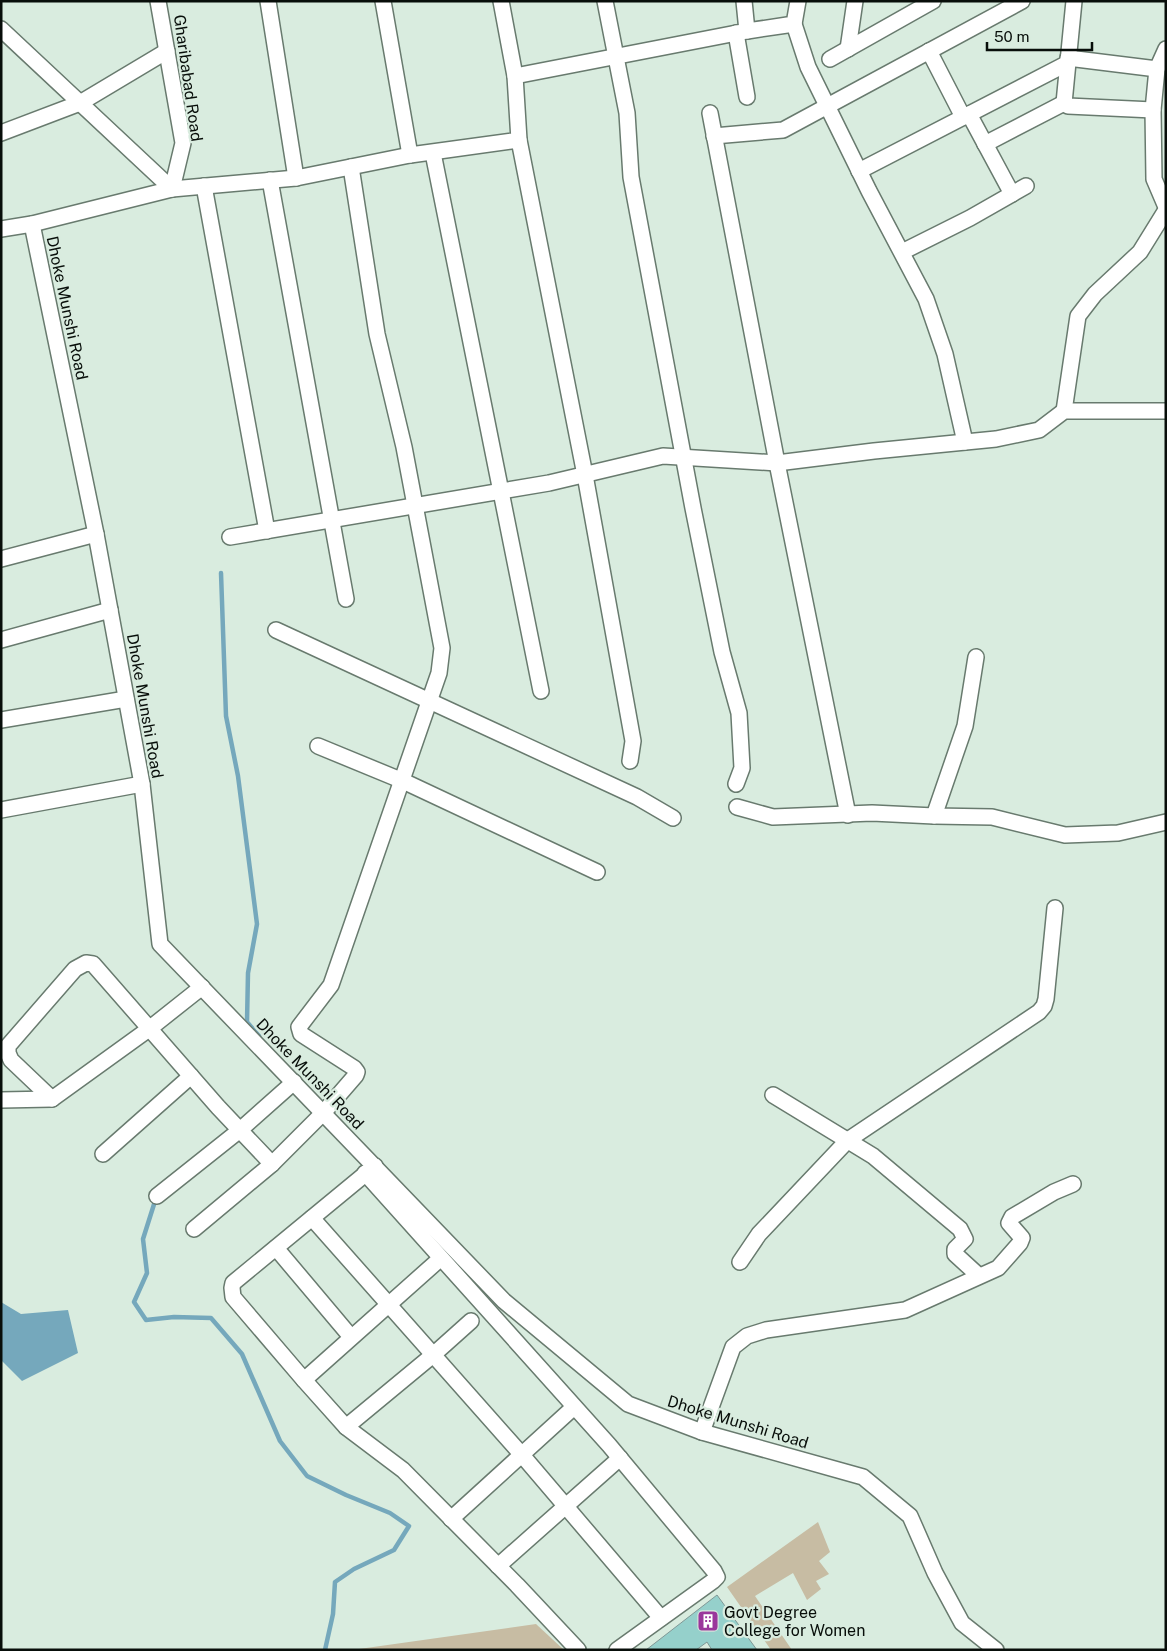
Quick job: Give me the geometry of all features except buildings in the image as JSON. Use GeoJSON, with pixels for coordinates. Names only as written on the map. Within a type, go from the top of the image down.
{"type":"FeatureCollection","features":[{"type":"Feature","properties":{"kind":"street","name":"Gharibabad Road"},"geometry":{"type":"LineString","coordinates":[[158,1],[183,143],[172,189]]}},
{"type":"Feature","properties":{"kind":"street"},"geometry":{"type":"LineString","coordinates":[[268,1],[296,178]]}},
{"type":"Feature","properties":{"kind":"street"},"geometry":{"type":"LineString","coordinates":[[383,1],[410,156]]}},
{"type":"Feature","properties":{"kind":"street"},"geometry":{"type":"LineString","coordinates":[[500,1],[515,76],[520,140],[633,741],[630,761]]}},
{"type":"Feature","properties":{"kind":"street"},"geometry":{"type":"LineString","coordinates":[[604,1],[627,113],[631,177],[684,457],[722,652],[739,713],[742,768],[736,784]]}},
{"type":"Feature","properties":{"kind":"street"},"geometry":{"type":"LineString","coordinates":[[744,1],[741,32],[747,98]]}},
{"type":"Feature","properties":{"kind":"street"},"geometry":{"type":"LineString","coordinates":[[798,1],[794,24],[808,68],[926,299],[945,354],[965,442]]}},
{"type":"Feature","properties":{"kind":"street"},"geometry":{"type":"LineString","coordinates":[[848,49],[855,1]]}},
{"type":"Feature","properties":{"kind":"street"},"geometry":{"type":"LineString","coordinates":[[830,59],[848,49],[906,9],[934,1]]}},
{"type":"Feature","properties":{"kind":"street"},"geometry":{"type":"LineString","coordinates":[[714,136],[783,130],[1022,1]]}},
{"type":"Feature","properties":{"kind":"street"},"geometry":{"type":"LineString","coordinates":[[1064,103],[1074,1]]}},
{"type":"Feature","properties":{"kind":"street"},"geometry":{"type":"LineString","coordinates":[[515,76],[741,32],[794,24]]}},
{"type":"Feature","properties":{"kind":"street"},"geometry":{"type":"LineString","coordinates":[[1,29],[172,189]]}},
{"type":"Feature","properties":{"kind":"street"},"geometry":{"type":"LineString","coordinates":[[1064,411],[1078,316],[1095,294],[1140,252],[1166,208],[1154,179],[1154,110],[1157,69],[1166,49]]}},
{"type":"Feature","properties":{"kind":"street"},"geometry":{"type":"LineString","coordinates":[[1,133],[80,103],[167,51]]}},
{"type":"Feature","properties":{"kind":"street"},"geometry":{"type":"LineString","coordinates":[[929,52],[966,116],[985,144],[1012,194]]}},
{"type":"Feature","properties":{"kind":"street"},"geometry":{"type":"LineString","coordinates":[[859,171],[1068,61],[1157,69]]}},
{"type":"Feature","properties":{"kind":"street"},"geometry":{"type":"LineString","coordinates":[[1064,103],[1068,106],[1154,110]]}},
{"type":"Feature","properties":{"kind":"street"},"geometry":{"type":"LineString","coordinates":[[985,144],[1064,103]]}},
{"type":"Feature","properties":{"kind":"street"},"geometry":{"type":"LineString","coordinates":[[710,113],[777,463],[802,579],[848,815]]}},
{"type":"Feature","properties":{"kind":"street"},"geometry":{"type":"LineString","coordinates":[[1,229],[32,224],[172,189],[296,178],[410,156],[520,140]]}},
{"type":"Feature","properties":{"kind":"street"},"geometry":{"type":"LineString","coordinates":[[433,153],[541,691]]}},
{"type":"Feature","properties":{"kind":"street"},"geometry":{"type":"LineString","coordinates":[[194,1229],[272,1164],[343,1092],[357,1072],[354,1068],[301,1034],[299,1027],[331,985],[439,673],[442,648],[404,448],[377,334],[351,168]]}},
{"type":"Feature","properties":{"kind":"street"},"geometry":{"type":"LineString","coordinates":[[270,180],[346,599]]}},
{"type":"Feature","properties":{"kind":"street"},"geometry":{"type":"LineString","coordinates":[[204,186],[267,530]]}},
{"type":"Feature","properties":{"kind":"street"},"geometry":{"type":"LineString","coordinates":[[902,252],[970,218],[1026,186]]}},
{"type":"Feature","properties":{"kind":"street","name":"Dhoke Munshi Road"},"geometry":{"type":"LineString","coordinates":[[32,224],[96,534],[142,784],[160,944],[324,1112],[370,1170],[504,1301],[628,1404],[702,1432],[863,1477],[910,1516],[935,1573],[962,1623],[996,1650]]}},
{"type":"Feature","properties":{"kind":"street"},"geometry":{"type":"LineString","coordinates":[[230,537],[549,483],[663,456],[777,463],[996,439],[1039,430],[1064,411],[1166,411]]}},
{"type":"Feature","properties":{"kind":"street"},"geometry":{"type":"LineString","coordinates":[[1,558],[96,534]]}},
{"type":"Feature","properties":{"kind":"street"},"geometry":{"type":"LineString","coordinates":[[1,640],[110,610]]}},
{"type":"Feature","properties":{"kind":"street"},"geometry":{"type":"LineString","coordinates":[[276,630],[637,797],[673,818]]}},
{"type":"Feature","properties":{"kind":"street"},"geometry":{"type":"LineString","coordinates":[[934,816],[965,726],[976,657]]}},
{"type":"Feature","properties":{"kind":"street"},"geometry":{"type":"LineString","coordinates":[[1,720],[126,699]]}},
{"type":"Feature","properties":{"kind":"street"},"geometry":{"type":"LineString","coordinates":[[318,746],[403,781],[597,872]]}},
{"type":"Feature","properties":{"kind":"street"},"geometry":{"type":"LineString","coordinates":[[1,810],[142,784]]}},
{"type":"Feature","properties":{"kind":"street"},"geometry":{"type":"LineString","coordinates":[[737,807],[773,817],[872,813],[992,816],[1065,835],[1118,833],[1166,822]]}},
{"type":"Feature","properties":{"kind":"street"},"geometry":{"type":"LineString","coordinates":[[740,1262],[759,1234],[848,1140],[1040,1012],[1046,999],[1056,908]]}},
{"type":"Feature","properties":{"kind":"street"},"geometry":{"type":"LineString","coordinates":[[52,1099],[11,1060],[8,1046],[75,968],[86,963],[92,964],[272,1164]]}},
{"type":"Feature","properties":{"kind":"street"},"geometry":{"type":"LineString","coordinates":[[1,1100],[52,1099],[202,987]]}},
{"type":"Feature","properties":{"kind":"street"},"geometry":{"type":"LineString","coordinates":[[103,1154],[191,1076]]}},
{"type":"Feature","properties":{"kind":"street"},"geometry":{"type":"LineString","coordinates":[[157,1196],[240,1130],[294,1082]]}},
{"type":"Feature","properties":{"kind":"street"},"geometry":{"type":"LineString","coordinates":[[773,1095],[873,1156],[960,1229],[965,1239],[955,1250],[955,1254],[979,1276]]}},
{"type":"Feature","properties":{"kind":"street"},"geometry":{"type":"LineString","coordinates":[[578,1650],[403,1470],[346,1427],[234,1297],[232,1288],[234,1283],[370,1170],[441,1258],[620,1458],[714,1571],[717,1577],[714,1581],[617,1650]]}},
{"type":"Feature","properties":{"kind":"street"},"geometry":{"type":"LineString","coordinates":[[702,1432],[733,1347],[747,1336],[766,1330],[905,1310],[998,1268],[1020,1243],[1022,1238],[1009,1223],[1012,1217],[1054,1192],[1072,1184]]}},
{"type":"Feature","properties":{"kind":"street"},"geometry":{"type":"LineString","coordinates":[[312,1218],[522,1454],[661,1618]]}},
{"type":"Feature","properties":{"kind":"street"},"geometry":{"type":"LineString","coordinates":[[276,1248],[351,1337]]}},
{"type":"Feature","properties":{"kind":"street"},"geometry":{"type":"LineString","coordinates":[[304,1380],[441,1258]]}},
{"type":"Feature","properties":{"kind":"street"},"geometry":{"type":"LineString","coordinates":[[346,1427],[471,1321]]}},
{"type":"Feature","properties":{"kind":"street"},"geometry":{"type":"LineString","coordinates":[[452,1519],[574,1407]]}},
{"type":"Feature","properties":{"kind":"street"},"geometry":{"type":"LineString","coordinates":[[498,1566],[620,1458]]}},
{"type":"Feature","properties":{"kind":"shaded area"},"geometry":{"type":"Polygon","coordinates":[[[818,1522],[830,1552],[819,1561],[829,1574],[816,1581],[821,1589],[807,1600],[793,1573],[755,1596],[792,1650],[771,1650],[727,1587],[818,1522]]]}},
{"type":"Feature","properties":{"kind":"shaded area"},"geometry":{"type":"Polygon","coordinates":[[[536,1624],[564,1650],[352,1650],[536,1624]]]}},
{"type":"Feature","properties":{"kind":"water"},"geometry":{"type":"Polygon","coordinates":[[[1,1302],[21,1314],[68,1310],[78,1353],[22,1381],[1,1360],[1,1302]]]}},
{"type":"Feature","properties":{"kind":"waterway"},"geometry":{"type":"LineString","coordinates":[[221,573],[226,716],[238,776],[257,924],[248,973],[247,1022],[259,1036]]}},
{"type":"Feature","properties":{"kind":"waterway"},"geometry":{"type":"LineString","coordinates":[[156,1198],[143,1239],[147,1273],[134,1302],[146,1320],[174,1317],[211,1318],[242,1354],[280,1441],[307,1476],[390,1513],[409,1526],[394,1550],[354,1569],[335,1582],[333,1614],[325,1650]]}},
{"type":"Feature","properties":{"kind":"place","name":"Govt Degree College for Women"},"geometry":{"type":"Point","coordinates":[708,1621]}}]}
